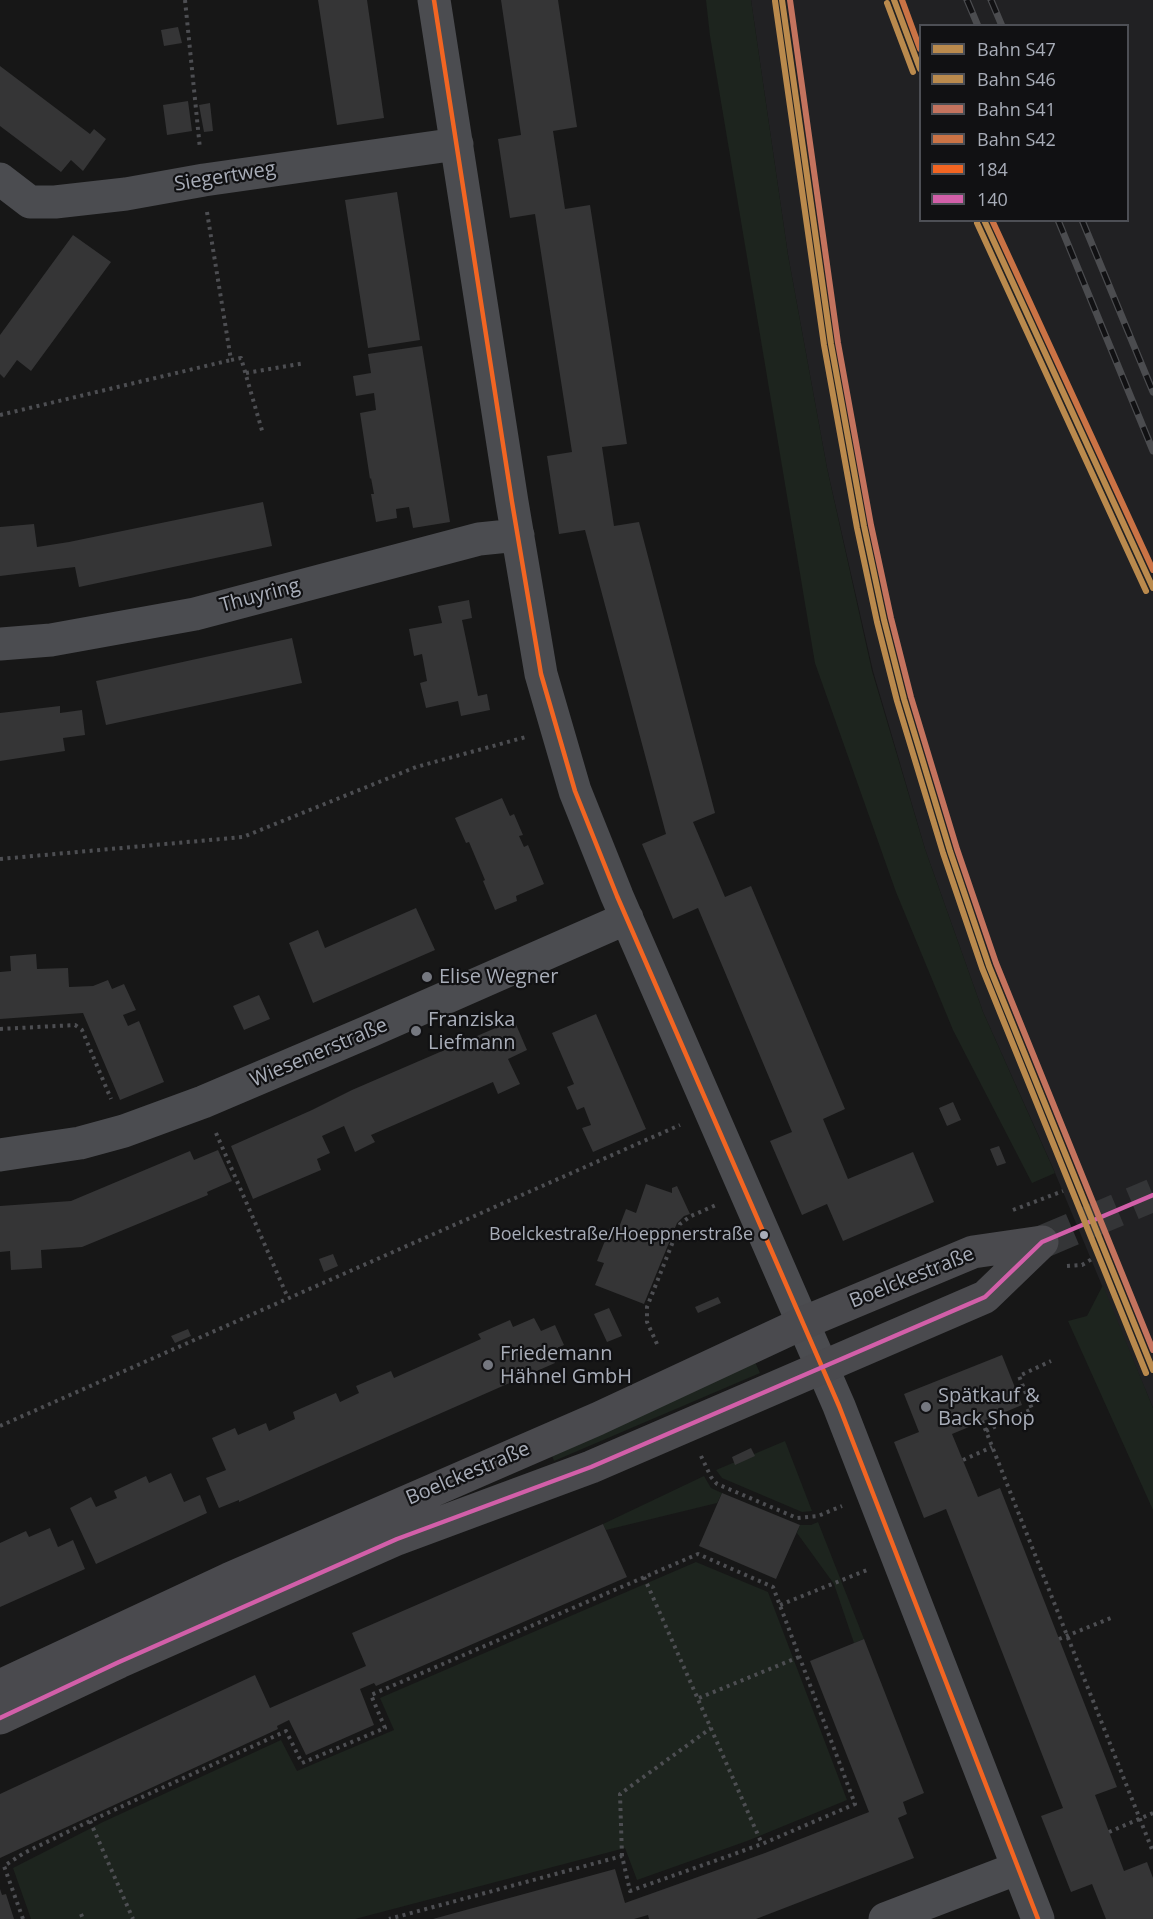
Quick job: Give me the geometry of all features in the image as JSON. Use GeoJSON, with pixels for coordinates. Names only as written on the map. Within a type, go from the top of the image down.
{"type":"FeatureCollection","features":[{"type":"Feature","properties":{"kind":"main road","name":"Boelckestraße"},"geometry":{"type":"LineString","coordinates":[[0,1686],[229,1579],[597,1419],[803,1323],[973,1252],[1042,1242],[985,1297],[591,1467],[397,1539],[210,1621],[0,1718]]}},
{"type":"Feature","properties":{"kind":"street"},"geometry":{"type":"LineString","coordinates":[[434,0],[542,674],[574,791],[823,1368],[1038,1919]]}},
{"type":"Feature","properties":{"kind":"street","name":"Siegertweg"},"geometry":{"type":"LineString","coordinates":[[0,179],[30,202],[55,202],[126,194],[204,180],[457,144]]}},
{"type":"Feature","properties":{"kind":"street","name":"Thuyring"},"geometry":{"type":"LineString","coordinates":[[0,644],[51,640],[195,614],[479,539],[518,535]]}},
{"type":"Feature","properties":{"kind":"street","name":"Wiesenerstraße"},"geometry":{"type":"LineString","coordinates":[[0,1155],[80,1143],[124,1131],[193,1106],[370,1032],[627,918]]}},
{"type":"Feature","properties":{"kind":"street"},"geometry":{"type":"LineString","coordinates":[[885,1919],[1018,1868]]}},
{"type":"Feature","properties":{"kind":"path"},"geometry":{"type":"LineString","coordinates":[[186,0],[201,159]]}},
{"type":"Feature","properties":{"kind":"path"},"geometry":{"type":"LineString","coordinates":[[206,202],[231,360]]}},
{"type":"Feature","properties":{"kind":"path"},"geometry":{"type":"LineString","coordinates":[[0,415],[241,358],[263,434]]}},
{"type":"Feature","properties":{"kind":"path"},"geometry":{"type":"LineString","coordinates":[[246,373],[305,363]]}},
{"type":"Feature","properties":{"kind":"path"},"geometry":{"type":"LineString","coordinates":[[0,860],[243,837],[416,767],[526,737]]}},
{"type":"Feature","properties":{"kind":"path"},"geometry":{"type":"LineString","coordinates":[[0,1029],[75,1025],[82,1030],[113,1106]]}},
{"type":"Feature","properties":{"kind":"path"},"geometry":{"type":"LineString","coordinates":[[0,1426],[682,1124]]}},
{"type":"Feature","properties":{"kind":"path"},"geometry":{"type":"LineString","coordinates":[[213,1127],[288,1298]]}},
{"type":"Feature","properties":{"kind":"path"},"geometry":{"type":"LineString","coordinates":[[657,1344],[647,1322],[647,1307],[680,1224],[691,1216],[716,1205]]}},
{"type":"Feature","properties":{"kind":"path"},"geometry":{"type":"LineString","coordinates":[[1071,1265],[1082,1264],[1092,1259]]}},
{"type":"Feature","properties":{"kind":"path"},"geometry":{"type":"LineString","coordinates":[[986,1431],[1032,1409],[1019,1376],[1051,1361]]}},
{"type":"Feature","properties":{"kind":"path"},"geometry":{"type":"LineString","coordinates":[[982,1421],[1153,1852]]}},
{"type":"Feature","properties":{"kind":"path"},"geometry":{"type":"LineString","coordinates":[[963,1460],[992,1447]]}},
{"type":"Feature","properties":{"kind":"path"},"geometry":{"type":"LineString","coordinates":[[701,1456],[717,1484],[797,1518],[818,1516],[843,1506]]}},
{"type":"Feature","properties":{"kind":"path"},"geometry":{"type":"LineString","coordinates":[[23,1919],[4,1866],[24,1853],[286,1731],[302,1763],[385,1728],[371,1695],[698,1554],[773,1587],[855,1804],[762,1844],[630,1891],[622,1856],[620,1794],[711,1728]]}},
{"type":"Feature","properties":{"kind":"path"},"geometry":{"type":"LineString","coordinates":[[780,1605],[868,1570]]}},
{"type":"Feature","properties":{"kind":"path"},"geometry":{"type":"LineString","coordinates":[[644,1577],[762,1844]]}},
{"type":"Feature","properties":{"kind":"path"},"geometry":{"type":"LineString","coordinates":[[1059,1639],[1111,1618]]}},
{"type":"Feature","properties":{"kind":"path"},"geometry":{"type":"LineString","coordinates":[[699,1698],[799,1657]]}},
{"type":"Feature","properties":{"kind":"path"},"geometry":{"type":"LineString","coordinates":[[1109,1832],[1153,1813]]}},
{"type":"Feature","properties":{"kind":"path"},"geometry":{"type":"LineString","coordinates":[[90,1821],[133,1919]]}},
{"type":"Feature","properties":{"kind":"path"},"geometry":{"type":"LineString","coordinates":[[389,1919],[622,1856]]}},
{"type":"Feature","properties":{"kind":"path"},"geometry":{"type":"LineString","coordinates":[[81,1914],[83,1919]]}},
{"type":"Feature","properties":{"kind":"shaded area"},"geometry":{"type":"Polygon","coordinates":[[[706,0],[751,0],[788,255],[827,468],[872,671],[925,849],[983,1012],[1055,1173],[1032,1183],[953,1030],[896,892],[815,663],[710,36],[706,0]]]}},
{"type":"Feature","properties":{"kind":"shaded area"},"geometry":{"type":"Polygon","coordinates":[[[751,0],[1153,0],[1153,1408],[1053,1168],[983,1012],[925,849],[873,671],[827,468],[788,255],[751,0]]]}},
{"type":"Feature","properties":{"kind":"shaded area"},"geometry":{"type":"Polygon","coordinates":[[[1103,1285],[1153,1408],[1153,1510],[1068,1321],[1087,1316],[1103,1285]]]}},
{"type":"Feature","properties":{"kind":"shaded area"},"geometry":{"type":"Polygon","coordinates":[[[755,1362],[760,1373],[554,1461],[550,1450],[755,1362]]]}},
{"type":"Feature","properties":{"kind":"shaded area"},"geometry":{"type":"Polygon","coordinates":[[[785,1441],[812,1511],[802,1512],[722,1478],[716,1470],[785,1441]]]}},
{"type":"Feature","properties":{"kind":"shaded area"},"geometry":{"type":"Polygon","coordinates":[[[704,1476],[711,1488],[722,1493],[717,1503],[606,1530],[603,1524],[704,1476]]]}},
{"type":"Feature","properties":{"kind":"shaded area"},"geometry":{"type":"Polygon","coordinates":[[[818,1522],[864,1639],[854,1643],[834,1584],[797,1533],[800,1525],[811,1525],[818,1522]]]}},
{"type":"Feature","properties":{"kind":"shaded area"},"geometry":{"type":"Polygon","coordinates":[[[696,1562],[768,1592],[847,1800],[747,1841],[637,1880],[625,1848],[355,1919],[31,1919],[13,1868],[103,1822],[281,1740],[297,1771],[394,1730],[380,1698],[696,1562]]]}},
{"type":"Feature","properties":{"kind":"building"},"geometry":{"type":"Polygon","coordinates":[[[318,0],[367,0],[384,118],[337,125],[318,0]]]}},
{"type":"Feature","properties":{"kind":"building"},"geometry":{"type":"Polygon","coordinates":[[[501,0],[558,0],[577,127],[553,131],[565,209],[590,205],[627,444],[602,447],[614,526],[639,522],[715,813],[693,822],[725,897],[751,886],[845,1109],[823,1119],[848,1179],[913,1152],[934,1202],[843,1241],[827,1204],[802,1215],[770,1141],[792,1132],[698,908],[673,919],[642,844],[666,834],[585,530],[559,534],[547,456],[572,452],[535,214],[510,218],[498,139],[521,135],[501,0]]]}},
{"type":"Feature","properties":{"kind":"building"},"geometry":{"type":"Polygon","coordinates":[[[178,27],[182,43],[164,46],[161,30],[178,27]]]}},
{"type":"Feature","properties":{"kind":"building"},"geometry":{"type":"Polygon","coordinates":[[[0,66],[90,134],[94,129],[106,139],[83,171],[71,160],[61,172],[0,126],[0,66]]]}},
{"type":"Feature","properties":{"kind":"building"},"geometry":{"type":"Polygon","coordinates":[[[188,101],[192,131],[167,135],[163,105],[188,101]]]}},
{"type":"Feature","properties":{"kind":"building"},"geometry":{"type":"Polygon","coordinates":[[[210,103],[213,131],[204,132],[199,105],[210,103]]]}},
{"type":"Feature","properties":{"kind":"building"},"geometry":{"type":"Polygon","coordinates":[[[397,192],[420,340],[368,348],[345,200],[397,192]]]}},
{"type":"Feature","properties":{"kind":"building"},"geometry":{"type":"Polygon","coordinates":[[[73,235],[111,262],[31,371],[17,360],[4,378],[0,374],[0,335],[73,235]]]}},
{"type":"Feature","properties":{"kind":"building"},"geometry":{"type":"Polygon","coordinates":[[[422,346],[450,522],[413,528],[409,507],[396,509],[397,518],[376,522],[371,494],[374,494],[360,413],[376,410],[374,393],[356,396],[353,376],[371,373],[368,354],[422,346]]]}},
{"type":"Feature","properties":{"kind":"building"},"geometry":{"type":"Polygon","coordinates":[[[263,502],[272,546],[79,587],[75,567],[0,576],[0,527],[34,524],[37,547],[263,502]]]}},
{"type":"Feature","properties":{"kind":"building"},"geometry":{"type":"Polygon","coordinates":[[[469,600],[472,618],[462,620],[478,696],[487,694],[490,710],[461,716],[458,701],[426,708],[420,683],[427,681],[422,654],[414,656],[409,629],[442,623],[438,606],[469,600]]]}},
{"type":"Feature","properties":{"kind":"building"},"geometry":{"type":"Polygon","coordinates":[[[292,638],[302,683],[106,725],[96,681],[292,638]]]}},
{"type":"Feature","properties":{"kind":"building"},"geometry":{"type":"Polygon","coordinates":[[[60,706],[60,713],[82,710],[85,735],[63,738],[65,751],[0,761],[0,713],[60,706]]]}},
{"type":"Feature","properties":{"kind":"building"},"geometry":{"type":"Polygon","coordinates":[[[502,798],[510,816],[514,814],[523,835],[519,836],[524,847],[528,845],[544,884],[516,896],[517,901],[495,910],[469,842],[466,843],[455,818],[502,798]]]}},
{"type":"Feature","properties":{"kind":"building"},"geometry":{"type":"Polygon","coordinates":[[[416,908],[435,950],[313,1003],[289,943],[318,930],[325,948],[416,908]]]}},
{"type":"Feature","properties":{"kind":"building"},"geometry":{"type":"Polygon","coordinates":[[[36,954],[37,969],[68,968],[69,987],[93,986],[108,980],[112,989],[124,984],[136,1010],[123,1015],[128,1026],[139,1021],[164,1082],[120,1100],[83,1013],[0,1019],[0,972],[11,971],[10,956],[36,954]]]}},
{"type":"Feature","properties":{"kind":"building"},"geometry":{"type":"Polygon","coordinates":[[[259,995],[270,1019],[244,1030],[233,1006],[259,995]]]}},
{"type":"Feature","properties":{"kind":"building"},"geometry":{"type":"Polygon","coordinates":[[[596,1014],[646,1129],[593,1152],[582,1128],[591,1125],[584,1107],[577,1110],[567,1087],[574,1084],[552,1033],[596,1014]]]}},
{"type":"Feature","properties":{"kind":"building"},"geometry":{"type":"Polygon","coordinates":[[[514,1020],[527,1050],[508,1059],[520,1084],[498,1094],[493,1082],[371,1135],[375,1142],[355,1152],[344,1126],[322,1136],[330,1153],[317,1159],[321,1170],[253,1199],[231,1146],[352,1090],[514,1020]]]}},
{"type":"Feature","properties":{"kind":"building"},"geometry":{"type":"Polygon","coordinates":[[[953,1102],[961,1120],[947,1126],[939,1108],[953,1102]]]}},
{"type":"Feature","properties":{"kind":"building"},"geometry":{"type":"Polygon","coordinates":[[[999,1146],[1006,1163],[997,1166],[990,1149],[999,1146]]]}},
{"type":"Feature","properties":{"kind":"building"},"geometry":{"type":"Polygon","coordinates":[[[218,1150],[232,1181],[207,1192],[208,1195],[82,1247],[41,1250],[42,1268],[11,1270],[10,1251],[0,1252],[0,1206],[71,1201],[190,1151],[194,1160],[218,1150]]]}},
{"type":"Feature","properties":{"kind":"building"},"geometry":{"type":"Polygon","coordinates":[[[646,1184],[672,1193],[672,1188],[677,1186],[690,1214],[677,1223],[644,1304],[595,1285],[604,1263],[597,1261],[610,1228],[618,1230],[626,1209],[636,1213],[646,1184]]]}},
{"type":"Feature","properties":{"kind":"building"},"geometry":{"type":"Polygon","coordinates":[[[333,1254],[338,1266],[324,1272],[319,1259],[333,1254]]]}},
{"type":"Feature","properties":{"kind":"building"},"geometry":{"type":"Polygon","coordinates":[[[718,1297],[721,1303],[698,1313],[695,1307],[718,1297]]]}},
{"type":"Feature","properties":{"kind":"building"},"geometry":{"type":"Polygon","coordinates":[[[609,1308],[622,1336],[607,1342],[594,1314],[609,1308]]]}},
{"type":"Feature","properties":{"kind":"building"},"geometry":{"type":"Polygon","coordinates":[[[534,1318],[541,1331],[555,1325],[564,1345],[549,1352],[555,1363],[239,1502],[239,1500],[219,1508],[206,1478],[226,1470],[212,1438],[235,1428],[238,1435],[266,1423],[269,1431],[295,1419],[293,1412],[336,1393],[340,1402],[359,1393],[356,1386],[391,1371],[394,1378],[481,1339],[478,1334],[510,1320],[513,1327],[534,1318]]]}},
{"type":"Feature","properties":{"kind":"building"},"geometry":{"type":"Polygon","coordinates":[[[188,1329],[191,1336],[175,1343],[171,1336],[188,1329]]]}},
{"type":"Feature","properties":{"kind":"building"},"geometry":{"type":"Polygon","coordinates":[[[1002,1355],[1022,1405],[952,1434],[978,1497],[1000,1488],[1117,1787],[1095,1795],[1124,1871],[1147,1862],[1153,1878],[1153,1919],[1106,1919],[1092,1884],[1071,1892],[1041,1816],[1063,1808],[974,1580],[946,1509],[924,1518],[894,1442],[919,1432],[904,1394],[1002,1355]]]}},
{"type":"Feature","properties":{"kind":"building"},"geometry":{"type":"Polygon","coordinates":[[[751,1448],[755,1456],[735,1465],[732,1457],[751,1448]]]}},
{"type":"Feature","properties":{"kind":"building"},"geometry":{"type":"Polygon","coordinates":[[[171,1473],[184,1502],[200,1495],[207,1513],[96,1564],[70,1508],[91,1497],[96,1507],[117,1498],[114,1491],[146,1476],[149,1483],[171,1473]]]}},
{"type":"Feature","properties":{"kind":"building"},"geometry":{"type":"Polygon","coordinates":[[[722,1493],[800,1525],[776,1579],[699,1546],[722,1493]]]}},
{"type":"Feature","properties":{"kind":"building"},"geometry":{"type":"Polygon","coordinates":[[[603,1524],[627,1577],[376,1686],[374,1683],[360,1689],[374,1725],[306,1755],[289,1720],[277,1726],[278,1729],[0,1858],[0,1794],[255,1675],[270,1708],[366,1666],[352,1633],[603,1524]]]}},
{"type":"Feature","properties":{"kind":"building"},"geometry":{"type":"Polygon","coordinates":[[[50,1528],[58,1547],[73,1540],[85,1569],[0,1607],[0,1543],[26,1531],[29,1537],[50,1528]]]}},
{"type":"Feature","properties":{"kind":"building"},"geometry":{"type":"Polygon","coordinates":[[[864,1639],[924,1793],[903,1802],[907,1814],[898,1818],[914,1858],[756,1919],[649,1919],[648,1915],[634,1919],[433,1919],[615,1869],[625,1903],[765,1853],[869,1812],[810,1661],[864,1639]]]}},
{"type":"Feature","properties":{"kind":"building"},"geometry":{"type":"Polygon","coordinates":[[[0,1889],[2,1895],[6,1894],[14,1919],[0,1919],[0,1889]]]}},
{"type":"Feature","properties":{"kind":"tunnel"},"geometry":{"type":"LineString","coordinates":[[1042,1242],[1153,1195]]}},
{"type":"Feature","properties":{"kind":"railway"},"geometry":{"type":"LineString","coordinates":[[967,0],[977,24]]}},
{"type":"Feature","properties":{"kind":"railway"},"geometry":{"type":"LineString","coordinates":[[991,0],[1001,24]]}},
{"type":"Feature","properties":{"kind":"railway"},"geometry":{"type":"LineString","coordinates":[[1059,222],[1153,451]]}},
{"type":"Feature","properties":{"kind":"railway"},"geometry":{"type":"LineString","coordinates":[[1083,222],[1153,392]]}},
{"type":"Feature","properties":{"kind":"rail line","name":"S47"},"geometry":{"type":"LineString","coordinates":[[782,0],[831,344],[864,526],[904,699],[950,851],[989,966],[1153,1370]]}},
{"type":"Feature","properties":{"kind":"rail line","name":"S41"},"geometry":{"type":"LineString","coordinates":[[790,0],[838,343],[871,525],[911,697],[957,849],[996,963],[1153,1350]]}},
{"type":"Feature","properties":{"kind":"rail line","name":"S47"},"geometry":{"type":"LineString","coordinates":[[894,0],[919,66]]}},
{"type":"Feature","properties":{"kind":"rail line","name":"S42"},"geometry":{"type":"LineString","coordinates":[[902,0],[919,46]]}},
{"type":"Feature","properties":{"kind":"rail line","name":"S46"},"geometry":{"type":"LineString","coordinates":[[775,1],[824,345],[857,528],[897,701],[943,853],[982,968],[1146,1373]]}},
{"type":"Feature","properties":{"kind":"rail line","name":"S46"},"geometry":{"type":"LineString","coordinates":[[887,3],[913,72]]}},
{"type":"Feature","properties":{"kind":"rail line","name":"S47"},"geometry":{"type":"LineString","coordinates":[[985,222],[1153,588]]}},
{"type":"Feature","properties":{"kind":"rail line","name":"S42"},"geometry":{"type":"LineString","coordinates":[[993,222],[1153,570]]}},
{"type":"Feature","properties":{"kind":"rail line","name":"S46"},"geometry":{"type":"LineString","coordinates":[[977,223],[1146,591]]}},
{"type":"Feature","properties":{"kind":"transit line","name":"184"},"geometry":{"type":"LineString","coordinates":[[434,0],[541,674],[575,791],[617,896],[839,1406],[1038,1919]]}},
{"type":"Feature","properties":{"kind":"transit line","name":"140"},"geometry":{"type":"LineString","coordinates":[[0,1718],[119,1662],[397,1539],[591,1467],[985,1297],[1042,1242],[1153,1195]]}},
{"type":"Feature","properties":{"kind":"place","name":"Elise Wegner"},"geometry":{"type":"Point","coordinates":[427,977]}},
{"type":"Feature","properties":{"kind":"place","name":"Franziska Liefmann"},"geometry":{"type":"Point","coordinates":[416,1031]}},
{"type":"Feature","properties":{"kind":"place","name":"Boelckestraße/Hoeppnerstraße"},"geometry":{"type":"Point","coordinates":[764,1235]}},
{"type":"Feature","properties":{"kind":"place","name":"Friedemann Hähnel GmbH"},"geometry":{"type":"Point","coordinates":[488,1365]}},
{"type":"Feature","properties":{"kind":"place","name":"Spätkauf & Back Shop"},"geometry":{"type":"Point","coordinates":[926,1407]}}]}
